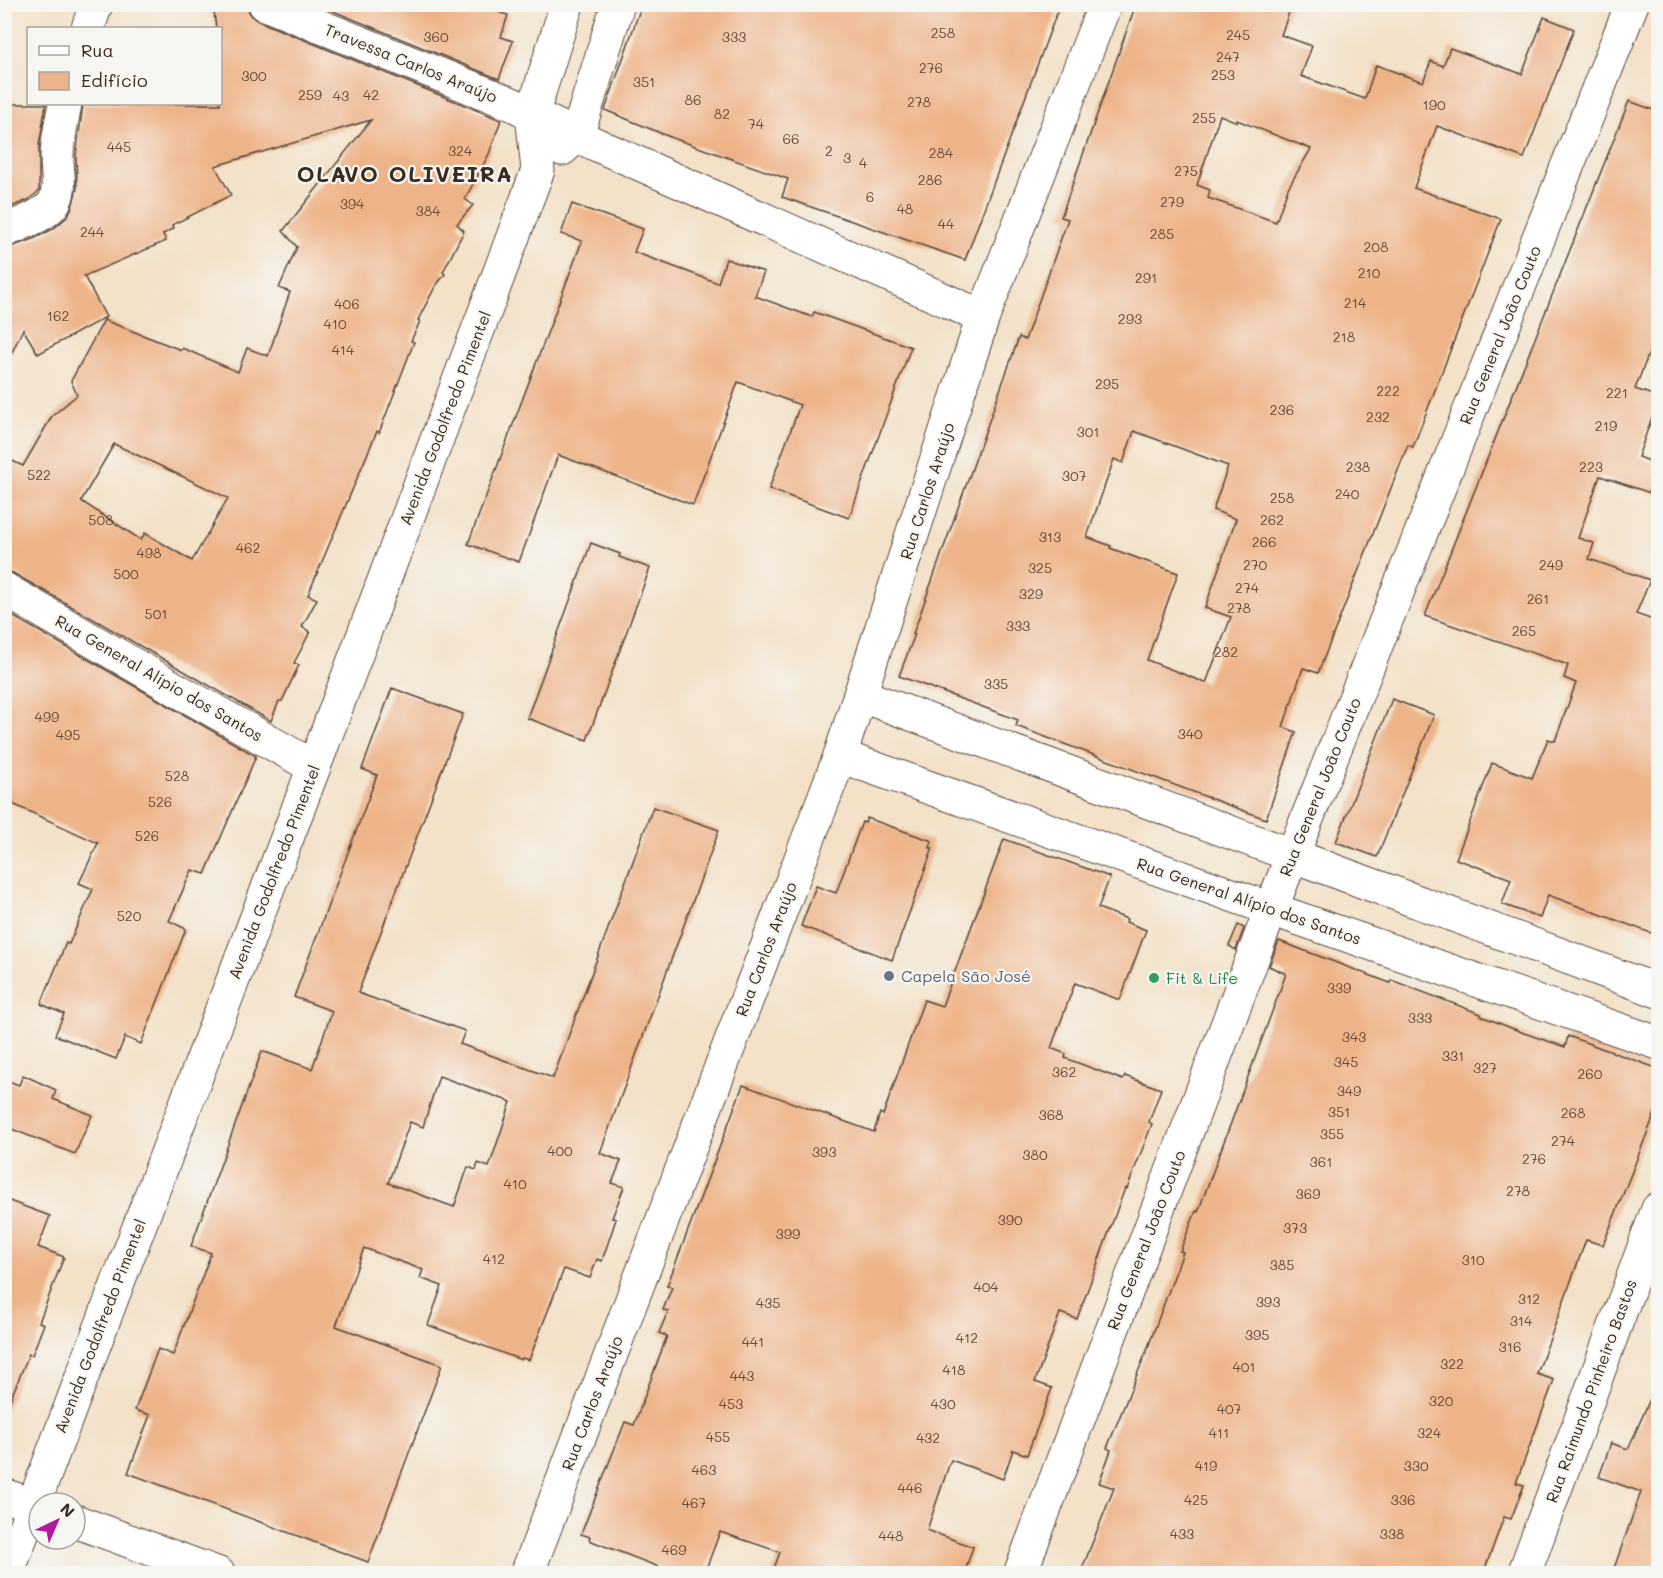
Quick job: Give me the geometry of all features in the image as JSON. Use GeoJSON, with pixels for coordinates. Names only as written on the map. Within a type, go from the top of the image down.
{"type":"FeatureCollection","features":[{"type":"Feature","properties":{"kind":"street"},"geometry":{"type":"LineString","coordinates":[[88,27],[96,4]]}},
{"type":"Feature","properties":{"kind":"street","name":"Travessa Carlos Araújo"},"geometry":{"type":"LineString","coordinates":[[265,4],[512,104],[555,126]]}},
{"type":"Feature","properties":{"kind":"street","name":"Avenida Godolfredo Pimentel"},"geometry":{"type":"LineString","coordinates":[[538,170],[555,126],[567,4]]}},
{"type":"Feature","properties":{"kind":"street","name":"Avenida Godolfredo Pimentel"},"geometry":{"type":"LineString","coordinates":[[7,1574],[25,1503],[315,767],[555,126],[618,4]]}},
{"type":"Feature","properties":{"kind":"street","name":"Rua Carlos Araújo"},"geometry":{"type":"LineString","coordinates":[[527,1574],[840,756],[983,317],[1104,4]]}},
{"type":"Feature","properties":{"kind":"street","name":"Rua General João Couto"},"geometry":{"type":"LineString","coordinates":[[1020,1574],[1271,909],[1632,4]]}},
{"type":"Feature","properties":{"kind":"street"},"geometry":{"type":"LineString","coordinates":[[4,231],[41,213],[52,206],[56,199],[59,133],[65,105]]}},
{"type":"Feature","properties":{"kind":"street"},"geometry":{"type":"LineString","coordinates":[[555,126],[983,317]]}},
{"type":"Feature","properties":{"kind":"street","name":"Rua General Alípio dos Santos"},"geometry":{"type":"LineString","coordinates":[[4,589],[179,692],[315,767]]}},
{"type":"Feature","properties":{"kind":"street"},"geometry":{"type":"LineString","coordinates":[[860,695],[1659,991]]}},
{"type":"Feature","properties":{"kind":"street","name":"Rua General Alípio dos Santos"},"geometry":{"type":"LineString","coordinates":[[840,756],[1271,909],[1659,1043]]}},
{"type":"Feature","properties":{"kind":"street","name":"Rua Raimundo Pinheiro Bastos"},"geometry":{"type":"LineString","coordinates":[[1524,1574],[1659,1209]]}},
{"type":"Feature","properties":{"kind":"street"},"geometry":{"type":"LineString","coordinates":[[87,1525],[219,1574]]}},
{"type":"Feature","properties":{"kind":"building"},"geometry":{"type":"Polygon","coordinates":[[[213,4],[247,4],[250,15],[258,21],[501,120],[489,154],[465,199],[473,205],[457,224],[464,231],[443,272],[445,274],[435,287],[418,320],[420,321],[411,341],[414,342],[379,433],[377,431],[308,595],[317,599],[302,627],[310,632],[294,663],[299,665],[271,721],[13,573],[4,570],[4,457],[23,466],[52,416],[77,395],[71,381],[104,320],[181,350],[182,348],[238,372],[247,348],[268,356],[290,292],[279,288],[297,247],[283,231],[371,120],[215,166],[231,195],[172,225],[174,228],[163,234],[166,241],[84,276],[106,317],[38,354],[23,329],[4,369],[4,249],[31,240],[53,229],[67,217],[77,188],[76,155],[83,105],[222,105],[222,27],[216,27],[213,4]],[[114,444],[81,501],[141,540],[145,533],[192,561],[228,498],[114,444]]]}},
{"type":"Feature","properties":{"kind":"building"},"geometry":{"type":"Polygon","coordinates":[[[316,4],[502,4],[500,13],[508,15],[501,37],[513,41],[499,79],[316,4]]]}},
{"type":"Feature","properties":{"kind":"building"},"geometry":{"type":"Polygon","coordinates":[[[642,4],[1060,4],[965,260],[782,197],[788,179],[670,137],[605,110],[642,4]]]}},
{"type":"Feature","properties":{"kind":"building"},"geometry":{"type":"Polygon","coordinates":[[[1136,4],[1292,4],[1281,35],[1312,46],[1301,76],[1365,99],[1376,65],[1423,82],[1431,61],[1443,66],[1450,48],[1522,74],[1544,17],[1574,29],[1524,158],[1437,126],[1414,188],[1501,219],[1413,447],[1408,445],[1318,673],[1303,668],[1283,727],[1296,732],[1266,819],[1016,726],[1018,720],[899,676],[1019,337],[1025,340],[1068,219],[1061,217],[1136,4]],[[1220,115],[1197,185],[1210,190],[1208,198],[1276,222],[1288,188],[1311,149],[1220,115]],[[1134,431],[1123,463],[1114,459],[1087,537],[1178,573],[1147,660],[1206,683],[1231,617],[1205,608],[1236,519],[1213,510],[1228,466],[1134,431]]]}},
{"type":"Feature","properties":{"kind":"building"},"geometry":{"type":"Polygon","coordinates":[[[1629,101],[1659,112],[1659,327],[1635,389],[1659,397],[1638,457],[1659,464],[1659,496],[1600,476],[1578,538],[1594,543],[1589,559],[1650,580],[1636,614],[1659,622],[1659,936],[1548,895],[1540,918],[1502,904],[1511,879],[1456,859],[1492,763],[1532,778],[1548,739],[1555,741],[1576,683],[1564,678],[1568,665],[1425,616],[1629,101]]]}},
{"type":"Feature","properties":{"kind":"building"},"geometry":{"type":"Polygon","coordinates":[[[4,104],[46,105],[39,146],[39,191],[28,200],[4,210],[4,104]]]}},
{"type":"Feature","properties":{"kind":"building"},"geometry":{"type":"Polygon","coordinates":[[[572,204],[643,229],[634,252],[718,283],[726,259],[764,272],[755,296],[812,317],[814,312],[911,347],[849,518],[769,489],[800,405],[738,382],[693,505],[558,455],[519,562],[468,544],[582,241],[561,234],[572,204]]]}},
{"type":"Feature","properties":{"kind":"building"},"geometry":{"type":"Polygon","coordinates":[[[591,543],[620,554],[619,557],[650,568],[587,740],[527,718],[591,543]]]}},
{"type":"Feature","properties":{"kind":"building"},"geometry":{"type":"Polygon","coordinates":[[[4,611],[256,756],[205,874],[192,870],[169,921],[186,929],[141,1044],[125,1037],[116,1059],[55,1035],[64,1014],[41,1004],[66,943],[69,944],[93,889],[79,883],[98,843],[4,800],[4,611]]]}},
{"type":"Feature","properties":{"kind":"building"},"geometry":{"type":"Polygon","coordinates":[[[392,688],[463,714],[358,993],[465,1031],[460,1044],[553,1078],[653,807],[719,830],[600,1153],[621,1161],[612,1183],[624,1187],[612,1218],[616,1219],[602,1261],[597,1259],[590,1278],[564,1269],[529,1360],[522,1358],[521,1360],[428,1325],[442,1286],[420,1278],[423,1270],[364,1248],[336,1326],[442,1365],[368,1562],[128,1473],[150,1415],[135,1410],[158,1349],[173,1355],[211,1253],[191,1246],[262,1051],[312,1069],[332,1011],[294,997],[377,775],[362,769],[392,688]],[[439,1076],[423,1127],[410,1122],[388,1183],[454,1207],[468,1167],[476,1170],[478,1163],[489,1167],[511,1102],[439,1076]]]}},
{"type":"Feature","properties":{"kind":"building"},"geometry":{"type":"Polygon","coordinates":[[[1392,699],[1434,715],[1377,857],[1336,842],[1392,699]]]}},
{"type":"Feature","properties":{"kind":"building"},"geometry":{"type":"Polygon","coordinates":[[[867,818],[932,841],[930,848],[933,848],[892,960],[801,926],[816,886],[836,893],[862,822],[865,823],[867,818]]]}},
{"type":"Feature","properties":{"kind":"building"},"geometry":{"type":"Polygon","coordinates":[[[1004,839],[1110,877],[1098,908],[1127,919],[1126,922],[1146,930],[1120,1000],[1075,983],[1051,1048],[1066,1054],[1065,1058],[1123,1080],[1125,1076],[1161,1089],[1149,1122],[1152,1124],[1127,1189],[1125,1188],[1077,1319],[1060,1313],[1035,1382],[1052,1388],[1027,1455],[1013,1450],[1003,1479],[951,1460],[927,1530],[973,1547],[964,1574],[772,1574],[780,1552],[720,1532],[704,1574],[677,1574],[589,1540],[590,1537],[581,1534],[625,1422],[634,1425],[667,1336],[659,1333],[668,1311],[663,1310],[672,1287],[667,1286],[743,1085],[874,1132],[880,1113],[883,1115],[924,1000],[942,1006],[1004,839]]]}},
{"type":"Feature","properties":{"kind":"building"},"geometry":{"type":"Polygon","coordinates":[[[1238,925],[1244,928],[1236,950],[1229,946],[1238,925]]]}},
{"type":"Feature","properties":{"kind":"building"},"geometry":{"type":"Polygon","coordinates":[[[1279,941],[1390,983],[1391,980],[1565,1047],[1568,1036],[1659,1069],[1659,1103],[1603,1245],[1586,1240],[1537,1374],[1554,1380],[1516,1483],[1524,1485],[1511,1519],[1504,1517],[1483,1574],[1080,1574],[1114,1488],[1099,1483],[1111,1450],[1107,1448],[1147,1350],[1183,1252],[1180,1251],[1196,1211],[1198,1212],[1286,974],[1269,966],[1279,941]]]}},
{"type":"Feature","properties":{"kind":"building"},"geometry":{"type":"Polygon","coordinates":[[[23,1075],[56,1090],[53,1099],[92,1115],[75,1154],[4,1126],[4,1079],[19,1085],[23,1075]]]}},
{"type":"Feature","properties":{"kind":"building"},"geometry":{"type":"Polygon","coordinates":[[[4,1199],[50,1216],[38,1247],[64,1257],[39,1322],[44,1324],[6,1410],[4,1410],[4,1199]]]}},
{"type":"Feature","properties":{"kind":"building"},"geometry":{"type":"Polygon","coordinates":[[[1659,1379],[1659,1574],[1612,1574],[1641,1492],[1599,1477],[1611,1443],[1628,1449],[1659,1379]]]}},
{"type":"Feature","properties":{"kind":"place","name":"Capela São José"},"geometry":{"type":"Point","coordinates":[889,976]}},
{"type":"Feature","properties":{"kind":"place","name":"Fit & Life"},"geometry":{"type":"Point","coordinates":[1154,978]}},
{"type":"Feature","properties":{"kind":"district","name":"OLAVO OLIVEIRA"},"geometry":{"type":"Point","coordinates":[405,174]}}]}
